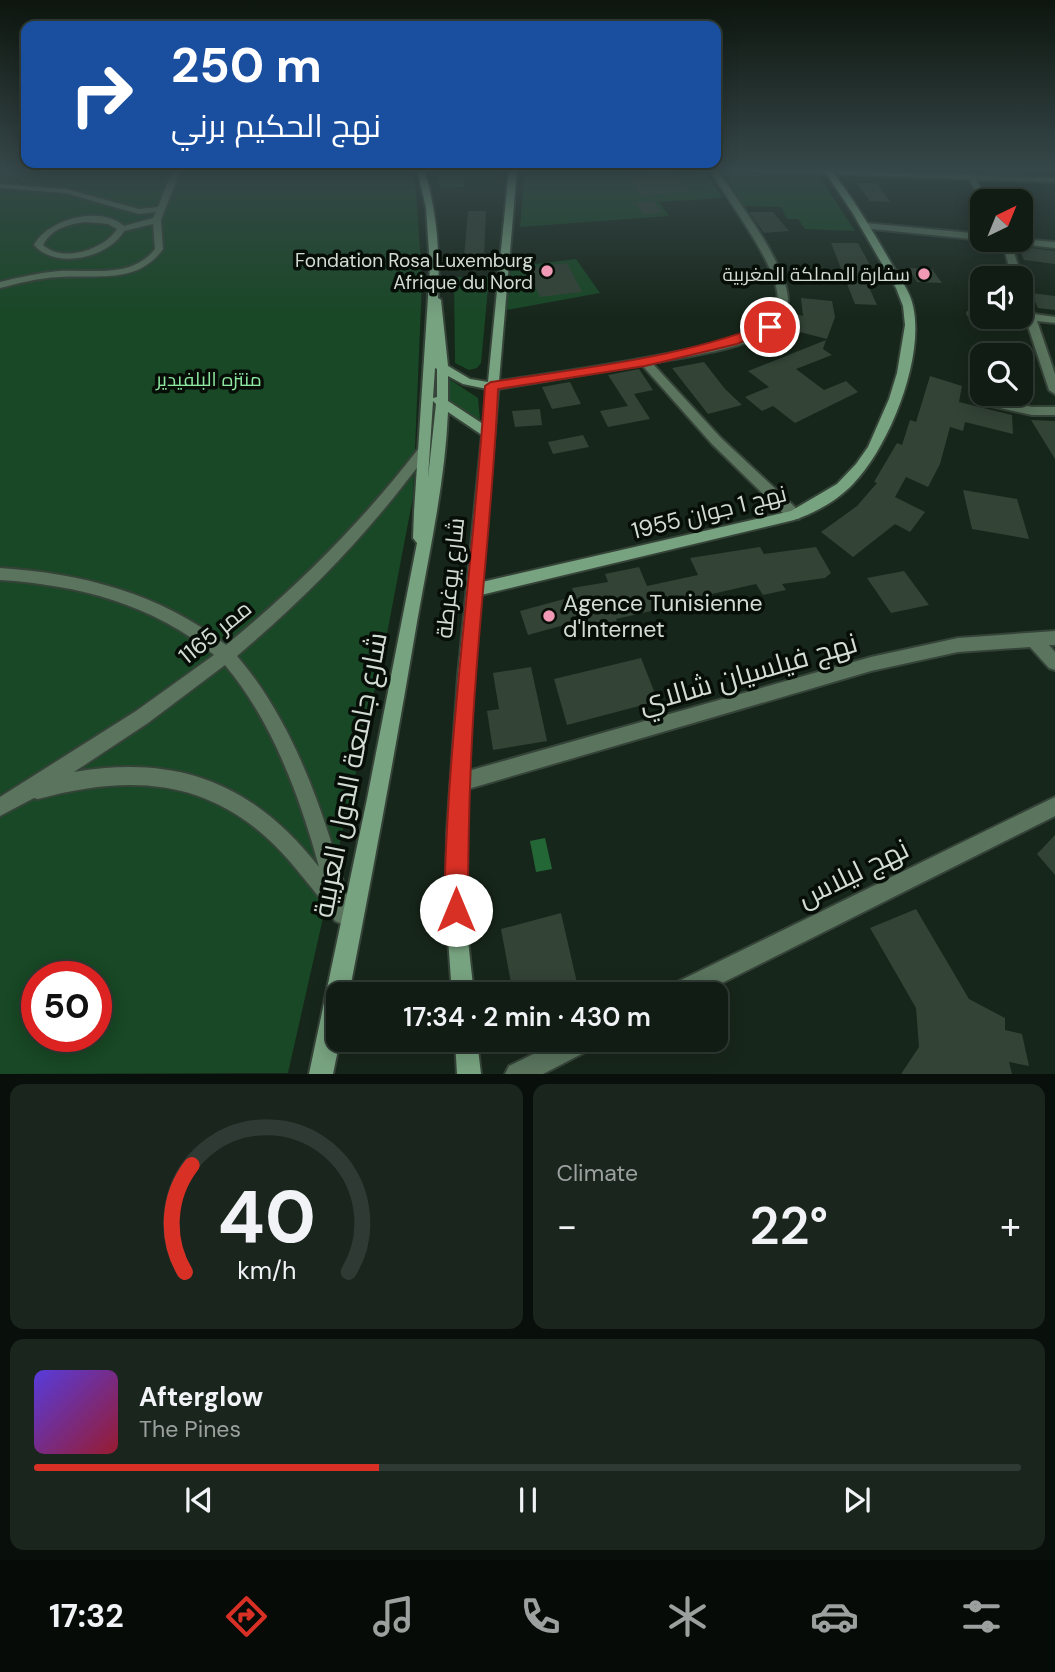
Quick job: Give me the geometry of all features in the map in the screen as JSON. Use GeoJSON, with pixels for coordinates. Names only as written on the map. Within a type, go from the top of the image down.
{"type":"FeatureCollection","features":[{"type":"Feature","properties":{"kind":"street"},"geometry":{"type":"LineString","coordinates":[[0,285],[54,275],[111,273],[136,268],[150,260],[159,249],[157,220],[121,229],[114,241],[75,255],[48,254],[38,245],[44,235],[72,222],[105,219]]}},
{"type":"Feature","properties":{"kind":"street"},"geometry":{"type":"LineString","coordinates":[[106,219],[114,221],[121,229]]}},
{"type":"Feature","properties":{"kind":"street","name":"شارع جامعة الدول العربية"},"geometry":{"type":"LineString","coordinates":[[420,567],[423,451],[436,300],[433,219]]}},
{"type":"Feature","properties":{"kind":"street","name":"شارع يوغرطة"},"geometry":{"type":"LineString","coordinates":[[462,982],[456,910],[457,832],[466,676],[476,590],[490,434],[491,386],[508,219]]}},
{"type":"Feature","properties":{"kind":"street"},"geometry":{"type":"LineString","coordinates":[[431,361],[467,382],[491,386],[645,362],[755,335],[770,327],[782,308],[783,299],[778,276],[743,219]]}},
{"type":"Feature","properties":{"kind":"street","name":"نهج 1 جوان 1955"},"geometry":{"type":"LineString","coordinates":[[476,590],[794,515],[826,500],[850,481],[875,444],[904,372],[912,329],[904,293],[860,219]]}},
{"type":"Feature","properties":{"kind":"street"},"geometry":{"type":"LineString","coordinates":[[865,226],[970,236]]}},
{"type":"Feature","properties":{"kind":"street"},"geometry":{"type":"LineString","coordinates":[[1033,243],[1055,245]]}},
{"type":"Feature","properties":{"kind":"street","name":"شارع جامعة الدول العربية"},"geometry":{"type":"LineString","coordinates":[[341,982],[435,491],[443,404],[441,327],[436,300]]}},
{"type":"Feature","properties":{"kind":"street"},"geometry":{"type":"LineString","coordinates":[[1033,317],[1055,320]]}},
{"type":"Feature","properties":{"kind":"street"},"geometry":{"type":"LineString","coordinates":[[1030,329],[1055,390]]}},
{"type":"Feature","properties":{"kind":"street"},"geometry":{"type":"LineString","coordinates":[[645,362],[703,429],[794,515]]}},
{"type":"Feature","properties":{"kind":"street"},"geometry":{"type":"LineString","coordinates":[[429,392],[490,434]]}},
{"type":"Feature","properties":{"kind":"street"},"geometry":{"type":"LineString","coordinates":[[1009,406],[1032,411],[1055,411]]}},
{"type":"Feature","properties":{"kind":"street","name":"ممر 1165"},"geometry":{"type":"LineString","coordinates":[[0,807],[159,705],[227,655],[281,610],[342,552],[373,517],[423,451]]}},
{"type":"Feature","properties":{"kind":"street"},"geometry":{"type":"LineString","coordinates":[[0,575],[42,576],[118,595],[173,619],[227,655],[280,736],[320,834],[349,938]]}},
{"type":"Feature","properties":{"kind":"street","name":"نهج فيلسيان شالاي"},"geometry":{"type":"LineString","coordinates":[[461,782],[871,664],[958,645],[1055,638]]}},
{"type":"Feature","properties":{"kind":"street"},"geometry":{"type":"LineString","coordinates":[[1033,639],[1055,663]]}},
{"type":"Feature","properties":{"kind":"street"},"geometry":{"type":"LineString","coordinates":[[18,797],[82,778],[110,775],[137,776],[197,786],[254,813],[277,833],[342,914]]}},
{"type":"Feature","properties":{"kind":"street","name":"نهج ليلاس"},"geometry":{"type":"LineString","coordinates":[[701,982],[1055,806]]}},
{"type":"Feature","properties":{"kind":"street","name":"شارع جامعة الدول العربية"},"geometry":{"type":"LineString","coordinates":[[321,1073],[326,1050]]}},
{"type":"Feature","properties":{"kind":"street"},"geometry":{"type":"LineString","coordinates":[[467,1052],[469,1073]]}},
{"type":"Feature","properties":{"kind":"street"},"geometry":{"type":"LineString","coordinates":[[517,1073],[560,1052]]}},
{"type":"Feature","properties":{"kind":"green space","name":"منتزه البلفيدير"},"geometry":{"type":"Polygon","coordinates":[[[0,219],[418,219],[422,281],[413,497],[386,639],[288,1073],[0,1074],[0,219]]]}},
{"type":"Feature","properties":{"kind":"green space"},"geometry":{"type":"Polygon","coordinates":[[[521,219],[627,219],[520,227],[521,219]]]}},
{"type":"Feature","properties":{"kind":"green space"},"geometry":{"type":"Polygon","coordinates":[[[798,219],[847,219],[855,231],[805,229],[798,219]]]}},
{"type":"Feature","properties":{"kind":"green space"},"geometry":{"type":"Polygon","coordinates":[[[576,259],[600,293],[506,310],[511,267],[576,259]]]}},
{"type":"Feature","properties":{"kind":"green space"},"geometry":{"type":"Polygon","coordinates":[[[454,277],[489,277],[481,363],[477,368],[469,370],[455,363],[454,277]]]}},
{"type":"Feature","properties":{"kind":"green space"},"geometry":{"type":"Polygon","coordinates":[[[449,379],[478,398],[480,420],[449,400],[449,379]]]}},
{"type":"Feature","properties":{"kind":"shaded area"},"geometry":{"type":"Polygon","coordinates":[[[545,838],[552,869],[536,872],[530,841],[545,838]]]}},
{"type":"Feature","properties":{"kind":"building"},"geometry":{"type":"Polygon","coordinates":[[[467,219],[486,219],[484,257],[464,258],[467,219]]]}},
{"type":"Feature","properties":{"kind":"building"},"geometry":{"type":"Polygon","coordinates":[[[754,219],[779,219],[789,231],[764,233],[754,219]]]}},
{"type":"Feature","properties":{"kind":"building"},"geometry":{"type":"Polygon","coordinates":[[[831,243],[858,243],[870,265],[866,265],[875,285],[868,285],[877,305],[855,304],[831,243]]]}},
{"type":"Feature","properties":{"kind":"building"},"geometry":{"type":"Polygon","coordinates":[[[1033,248],[1055,251],[1055,264],[1024,260],[1021,252],[1033,252],[1033,248]]]}},
{"type":"Feature","properties":{"kind":"building"},"geometry":{"type":"Polygon","coordinates":[[[567,263],[582,292],[540,297],[527,268],[567,263]]]}},
{"type":"Feature","properties":{"kind":"building"},"geometry":{"type":"Polygon","coordinates":[[[908,268],[932,269],[942,283],[917,282],[908,268]]]}},
{"type":"Feature","properties":{"kind":"building"},"geometry":{"type":"Polygon","coordinates":[[[1033,293],[1055,296],[1055,310],[1038,308],[1033,293]]]}},
{"type":"Feature","properties":{"kind":"building"},"geometry":{"type":"Polygon","coordinates":[[[801,298],[832,301],[835,317],[827,339],[788,329],[795,314],[803,316],[801,298]]]}},
{"type":"Feature","properties":{"kind":"building"},"geometry":{"type":"Polygon","coordinates":[[[826,340],[823,349],[832,355],[796,369],[824,390],[846,381],[858,392],[795,423],[773,406],[762,411],[745,397],[769,387],[748,371],[826,340]]]}},
{"type":"Feature","properties":{"kind":"building"},"geometry":{"type":"Polygon","coordinates":[[[704,362],[725,389],[742,405],[708,414],[672,368],[704,362]]]}},
{"type":"Feature","properties":{"kind":"building"},"geometry":{"type":"Polygon","coordinates":[[[639,369],[653,390],[634,394],[650,419],[608,427],[600,411],[628,406],[608,375],[639,369]]]}},
{"type":"Feature","properties":{"kind":"building"},"geometry":{"type":"Polygon","coordinates":[[[930,376],[962,386],[959,402],[1012,415],[1013,434],[965,422],[963,431],[950,427],[940,464],[928,487],[906,477],[895,497],[925,512],[910,532],[895,524],[853,557],[821,532],[857,506],[877,483],[874,482],[897,443],[902,445],[910,420],[916,422],[930,376]]]}},
{"type":"Feature","properties":{"kind":"building"},"geometry":{"type":"Polygon","coordinates":[[[570,382],[581,404],[552,409],[542,387],[570,382]]]}},
{"type":"Feature","properties":{"kind":"building"},"geometry":{"type":"Polygon","coordinates":[[[540,409],[542,425],[515,427],[512,411],[540,409]]]}},
{"type":"Feature","properties":{"kind":"building"},"geometry":{"type":"Polygon","coordinates":[[[1031,420],[1055,421],[1055,459],[1031,420]]]}},
{"type":"Feature","properties":{"kind":"building"},"geometry":{"type":"Polygon","coordinates":[[[583,435],[589,447],[553,454],[548,442],[583,435]]]}},
{"type":"Feature","properties":{"kind":"building"},"geometry":{"type":"Polygon","coordinates":[[[963,490],[1017,499],[1029,539],[972,529],[963,490]]]}},
{"type":"Feature","properties":{"kind":"building"},"geometry":{"type":"Polygon","coordinates":[[[760,547],[764,554],[816,547],[831,573],[825,578],[782,584],[786,590],[763,595],[756,584],[690,599],[695,610],[677,614],[673,606],[616,619],[618,625],[586,632],[582,620],[528,635],[520,611],[575,596],[572,588],[608,582],[605,574],[639,567],[647,586],[698,575],[690,558],[760,547]]]}},
{"type":"Feature","properties":{"kind":"building"},"geometry":{"type":"Polygon","coordinates":[[[904,571],[929,605],[891,613],[867,578],[904,571]]]}},
{"type":"Feature","properties":{"kind":"building"},"geometry":{"type":"Polygon","coordinates":[[[641,658],[658,701],[567,725],[554,679],[641,658]]]}},
{"type":"Feature","properties":{"kind":"building"},"geometry":{"type":"Polygon","coordinates":[[[531,667],[547,741],[493,750],[487,711],[499,709],[493,673],[531,667]]]}},
{"type":"Feature","properties":{"kind":"building"},"geometry":{"type":"Polygon","coordinates":[[[1055,835],[1055,875],[1037,854],[1055,835]]]}},
{"type":"Feature","properties":{"kind":"building"},"geometry":{"type":"Polygon","coordinates":[[[916,909],[969,999],[1005,1018],[1005,1030],[1022,1034],[1029,1066],[1009,1062],[1012,1074],[901,1074],[919,1047],[916,1008],[870,928],[916,909]]]}},
{"type":"Feature","properties":{"kind":"building"},"geometry":{"type":"Polygon","coordinates":[[[561,913],[577,982],[511,982],[501,929],[561,913]]]}},
{"type":"Feature","properties":{"kind":"place","name":"Fondation Rosa Luxemburg Afrique du Nord"},"geometry":{"type":"Point","coordinates":[547,271]}},
{"type":"Feature","properties":{"kind":"place","name":"سفارة المملكة المغربية"},"geometry":{"type":"Point","coordinates":[924,274]}},
{"type":"Feature","properties":{"kind":"place","name":"Agence Tunisienne d'Internet"},"geometry":{"type":"Point","coordinates":[549,616]}},
{"type":"Feature","properties":{"kind":"route"},"geometry":{"type":"LineString","coordinates":[[456,910],[457,832],[466,676],[487,472],[491,386],[645,362],[755,335],[770,327]]}}]}
